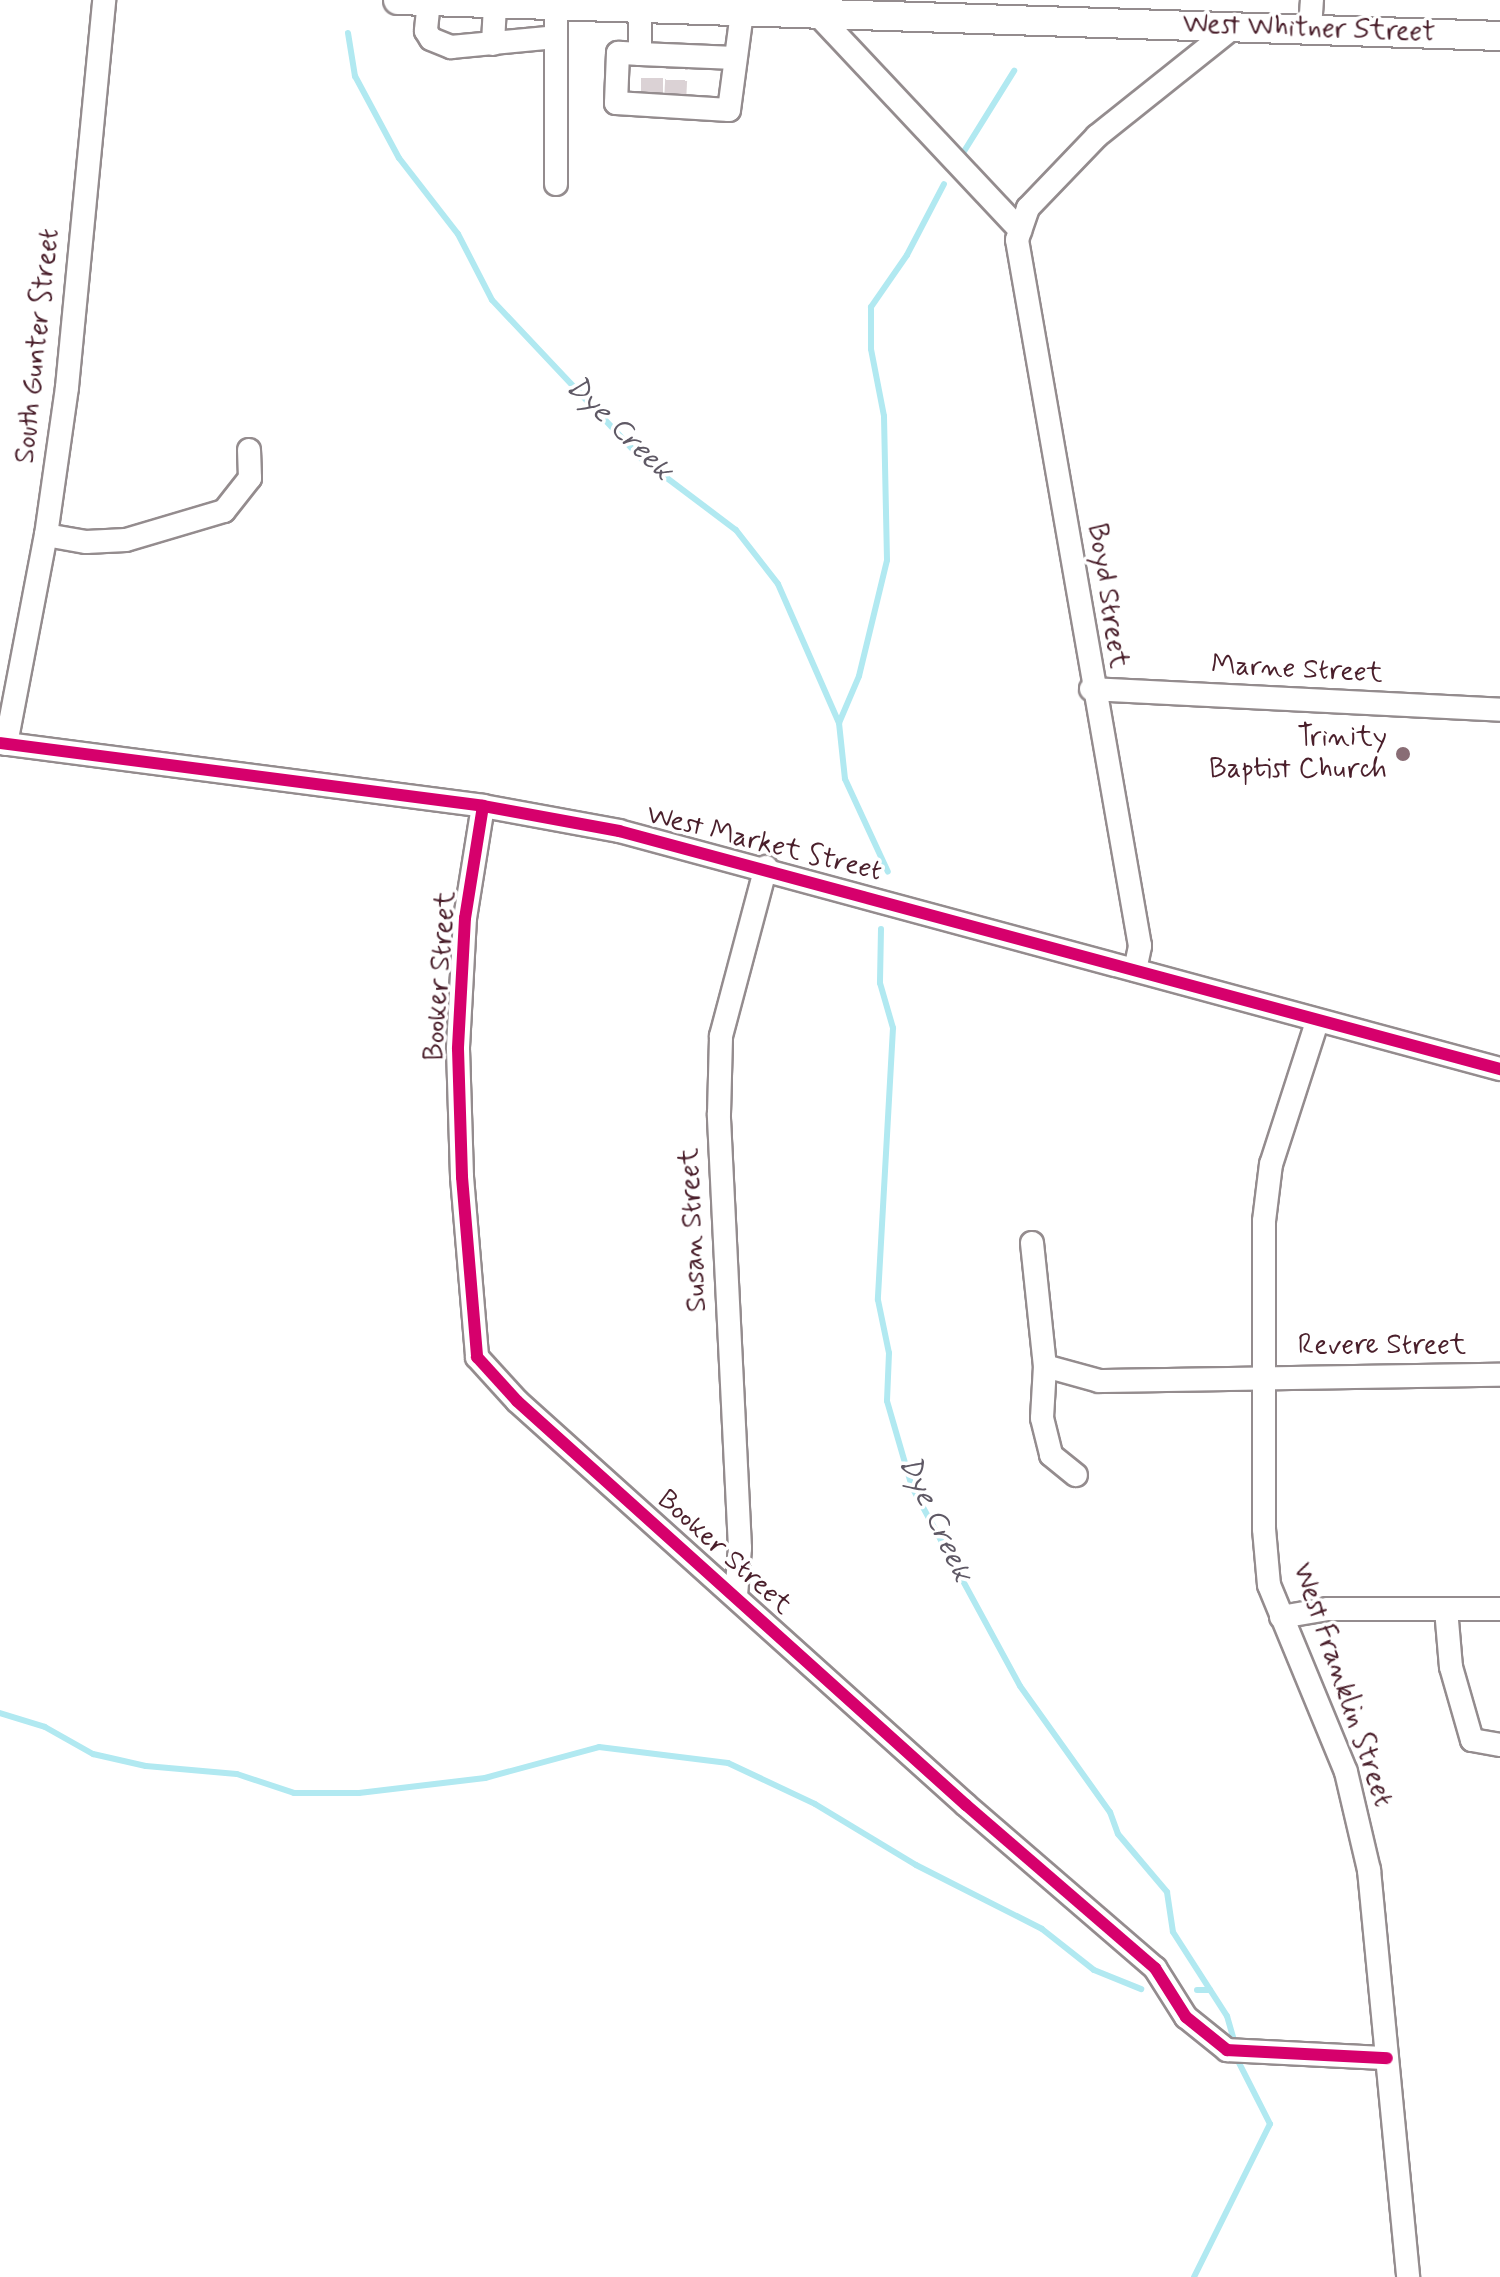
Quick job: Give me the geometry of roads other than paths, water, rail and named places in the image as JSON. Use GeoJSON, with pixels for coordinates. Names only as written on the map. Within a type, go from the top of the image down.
{"type":"FeatureCollection","features":[{"type":"Feature","properties":{"kind":"main road","name":"West Whitner Street"},"geometry":{"type":"LineString","coordinates":[[398,0],[652,7],[819,16],[1037,10],[1236,25],[1311,14],[1500,36]]}},
{"type":"Feature","properties":{"kind":"street","name":"South Gunter Street"},"geometry":{"type":"LineString","coordinates":[[3,743],[46,535],[67,387],[104,0]]}},
{"type":"Feature","properties":{"kind":"street"},"geometry":{"type":"LineString","coordinates":[[429,1],[426,31],[431,39],[451,47],[493,44],[520,37],[556,37]]}},
{"type":"Feature","properties":{"kind":"street"},"geometry":{"type":"LineString","coordinates":[[493,44],[495,4]]}},
{"type":"Feature","properties":{"kind":"street"},"geometry":{"type":"LineString","coordinates":[[556,6],[556,184]]}},
{"type":"Feature","properties":{"kind":"street"},"geometry":{"type":"LineString","coordinates":[[648,58],[652,7]]}},
{"type":"Feature","properties":{"kind":"street"},"geometry":{"type":"LineString","coordinates":[[735,58],[677,61],[618,53],[616,103],[675,104],[729,110],[742,13]]}},
{"type":"Feature","properties":{"kind":"street"},"geometry":{"type":"LineString","coordinates":[[819,16],[1020,230],[1028,208],[1097,136],[1236,25]]}},
{"type":"Feature","properties":{"kind":"street","name":"Boyd Street"},"geometry":{"type":"LineString","coordinates":[[1020,230],[1017,240],[1091,689],[1140,946],[1135,970]]}},
{"type":"Feature","properties":{"kind":"street"},"geometry":{"type":"LineString","coordinates":[[46,535],[86,542],[126,540],[224,511],[250,478],[249,450]]}},
{"type":"Feature","properties":{"kind":"street","name":"Marne Street"},"geometry":{"type":"LineString","coordinates":[[1091,689],[1500,710]]}},
{"type":"Feature","properties":{"kind":"street","name":"West Market Street"},"geometry":{"type":"LineString","coordinates":[[3,743],[483,806],[766,867],[1317,1022],[1500,1069]]}},
{"type":"Feature","properties":{"kind":"street","name":"Booker Street"},"geometry":{"type":"LineString","coordinates":[[483,806],[465,918],[458,1049],[462,1177],[477,1357],[517,1401],[1155,1968],[1186,2017],[1227,2050],[1387,2058]]}},
{"type":"Feature","properties":{"kind":"street","name":"Susan Street"},"geometry":{"type":"LineString","coordinates":[[736,1595],[740,1548],[719,1114],[721,1036],[766,867]]}},
{"type":"Feature","properties":{"kind":"street","name":"West Franklin Street"},"geometry":{"type":"LineString","coordinates":[[1317,1022],[1271,1164],[1264,1221],[1264,1529],[1269,1585],[1349,1786],[1369,1870],[1408,2277]]}},
{"type":"Feature","properties":{"kind":"street"},"geometry":{"type":"LineString","coordinates":[[1032,1243],[1045,1366],[1042,1418],[1051,1455],[1076,1475]]}},
{"type":"Feature","properties":{"kind":"street","name":"Revere Street"},"geometry":{"type":"LineString","coordinates":[[1045,1366],[1099,1381],[1500,1375]]}},
{"type":"Feature","properties":{"kind":"street"},"geometry":{"type":"LineString","coordinates":[[1281,1617],[1328,1609],[1500,1609]]}},
{"type":"Feature","properties":{"kind":"street"},"geometry":{"type":"LineString","coordinates":[[1446,1609],[1451,1667],[1472,1740],[1500,1745]]}},
{"type":"Feature","properties":{"kind":"waterway","name":"Dye Creek"},"geometry":{"type":"LineString","coordinates":[[348,33],[355,76],[399,158],[458,234],[492,300],[643,460],[736,530],[778,584],[839,723],[845,779],[888,872]]}},
{"type":"Feature","properties":{"kind":"waterway"},"geometry":{"type":"LineString","coordinates":[[963,153],[1014,71]]}},
{"type":"Feature","properties":{"kind":"waterway"},"geometry":{"type":"LineString","coordinates":[[839,723],[859,676],[887,560],[884,416],[871,349],[871,307],[907,255],[944,184]]}},
{"type":"Feature","properties":{"kind":"waterway","name":"Dye Creek"},"geometry":{"type":"LineString","coordinates":[[881,929],[880,983],[893,1028],[878,1300],[889,1353],[887,1401],[912,1487],[1020,1686],[1110,1812],[1118,1834],[1167,1892],[1173,1932],[1227,2016],[1233,2037]]}},
{"type":"Feature","properties":{"kind":"waterway"},"geometry":{"type":"LineString","coordinates":[[0,1713],[45,1727],[93,1754],[146,1766],[237,1774],[294,1793],[359,1793],[485,1778],[599,1747],[728,1763],[815,1804],[916,1865],[1042,1929],[1094,1970],[1141,1989]]}},
{"type":"Feature","properties":{"kind":"waterway"},"geometry":{"type":"LineString","coordinates":[[1197,1990],[1210,1990]]}},
{"type":"Feature","properties":{"kind":"waterway","name":"Dye Creek"},"geometry":{"type":"LineString","coordinates":[[1194,2277],[1270,2124],[1238,2061]]}},
{"type":"Feature","properties":{"kind":"tunnel"},"geometry":{"type":"LineString","coordinates":[[652,65],[652,100]]}},
{"type":"Feature","properties":{"kind":"tunnel"},"geometry":{"type":"LineString","coordinates":[[675,102],[677,66]]}},
{"type":"Feature","properties":{"kind":"place","name":"Trinity Baptist Church"},"geometry":{"type":"Point","coordinates":[1403,754]}}]}
